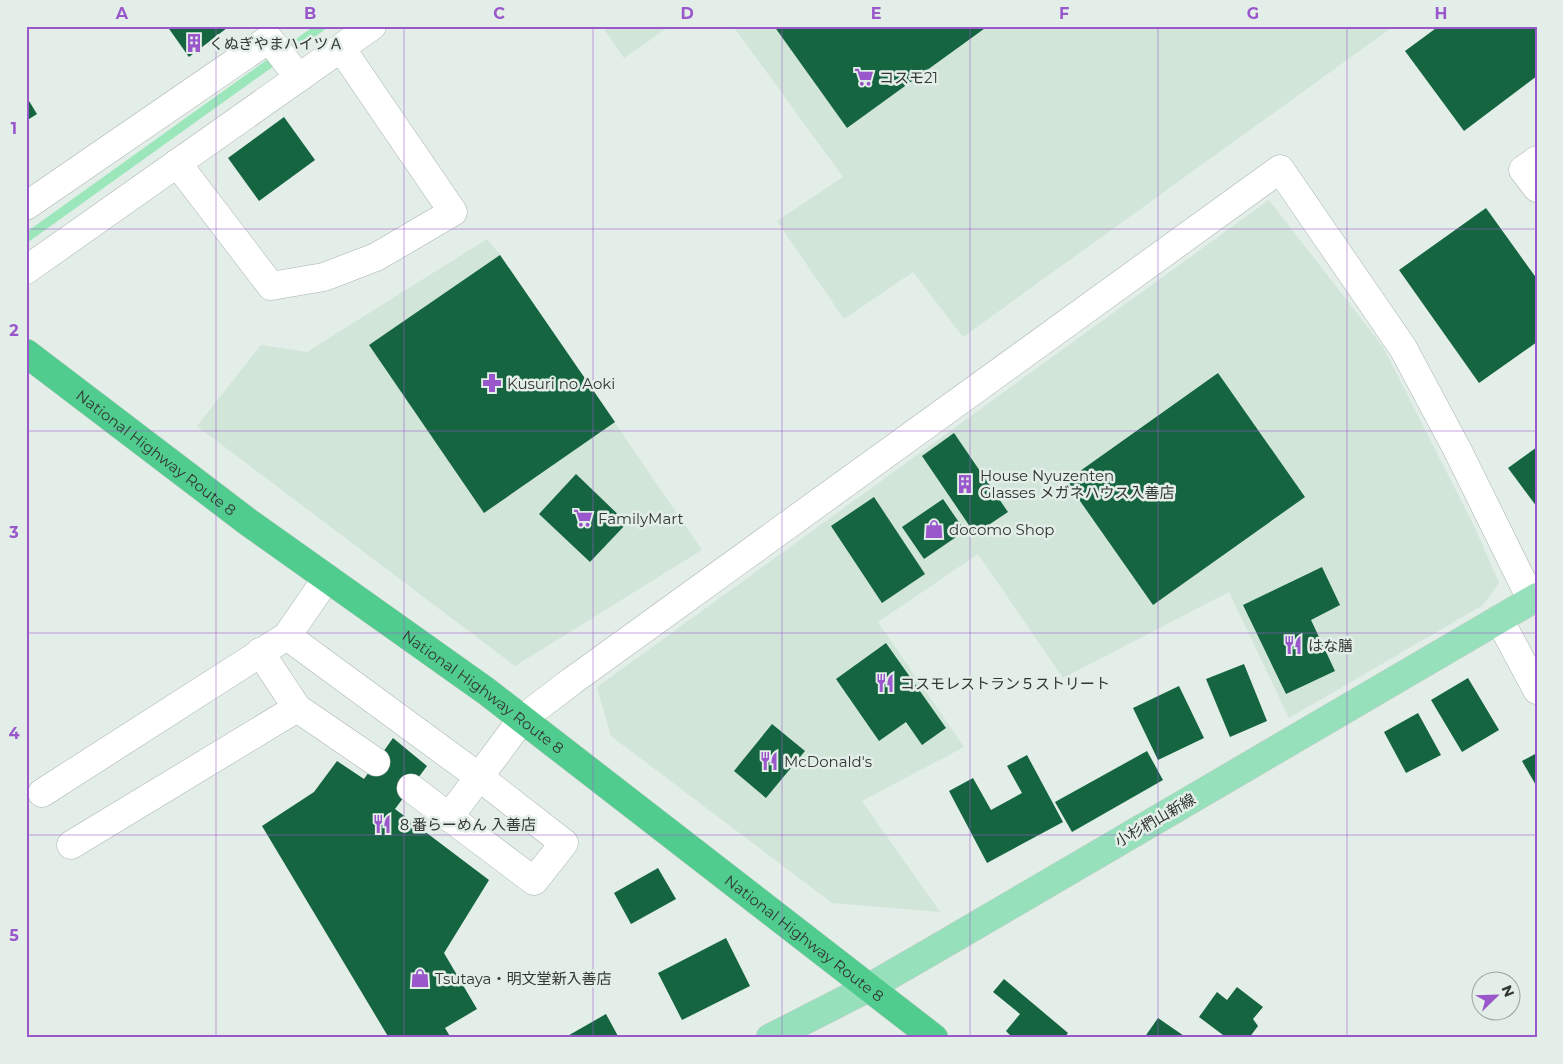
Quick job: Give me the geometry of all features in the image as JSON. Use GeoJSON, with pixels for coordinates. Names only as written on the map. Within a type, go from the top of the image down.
{"type":"FeatureCollection","features":[{"type":"Feature","properties":{"kind":"highway","name":"National Highway Route 8"},"geometry":{"type":"LineString","coordinates":[[26,353],[248,522],[522,719],[934,1038]]}},
{"type":"Feature","properties":{"kind":"main road","name":"小杉椚山新線"},"geometry":{"type":"LineString","coordinates":[[770,1038],[868,988],[1534,598]]}},
{"type":"Feature","properties":{"kind":"street"},"geometry":{"type":"LineString","coordinates":[[26,270],[372,26]]}},
{"type":"Feature","properties":{"kind":"street"},"geometry":{"type":"LineString","coordinates":[[26,206],[272,30],[299,78]]}},
{"type":"Feature","properties":{"kind":"street"},"geometry":{"type":"LineString","coordinates":[[177,163],[271,286],[324,277],[376,257],[453,212],[341,48]]}},
{"type":"Feature","properties":{"kind":"street"},"geometry":{"type":"LineString","coordinates":[[1537,160],[1523,170],[1537,188]]}},
{"type":"Feature","properties":{"kind":"street"},"geometry":{"type":"LineString","coordinates":[[449,817],[522,719],[588,669],[1280,170],[1403,348],[1534,598]]}},
{"type":"Feature","properties":{"kind":"street"},"geometry":{"type":"LineString","coordinates":[[42,793],[286,636],[327,578]]}},
{"type":"Feature","properties":{"kind":"street"},"geometry":{"type":"LineString","coordinates":[[1499,619],[1537,690]]}},
{"type":"Feature","properties":{"kind":"street"},"geometry":{"type":"LineString","coordinates":[[286,636],[479,777],[564,843],[534,881],[411,788]]}},
{"type":"Feature","properties":{"kind":"street"},"geometry":{"type":"LineString","coordinates":[[260,652],[297,708],[376,762]]}},
{"type":"Feature","properties":{"kind":"street"},"geometry":{"type":"LineString","coordinates":[[71,845],[297,708]]}},
{"type":"Feature","properties":{"kind":"shaded area"},"geometry":{"type":"Polygon","coordinates":[[[602,26],[670,26],[624,58],[602,26]]]}},
{"type":"Feature","properties":{"kind":"shaded area"},"geometry":{"type":"Polygon","coordinates":[[[733,26],[1394,26],[963,337],[913,272],[844,319],[777,221],[843,177],[733,26]]]}},
{"type":"Feature","properties":{"kind":"shaded area"},"geometry":{"type":"Polygon","coordinates":[[[1269,200],[1383,347],[1475,528],[1499,583],[1483,605],[1289,718],[1229,592],[1063,678],[978,554],[878,622],[964,747],[862,801],[940,912],[832,903],[611,736],[597,687],[1269,200]]]}},
{"type":"Feature","properties":{"kind":"shaded area"},"geometry":{"type":"Polygon","coordinates":[[[487,239],[500,255],[702,550],[515,666],[197,426],[261,345],[307,352],[487,239]]]}},
{"type":"Feature","properties":{"kind":"building","name":"くぬぎやまハイツＡ"},"geometry":{"type":"Polygon","coordinates":[[[167,26],[226,26],[227,28],[189,57],[167,26]]]}},
{"type":"Feature","properties":{"kind":"building","name":"コスモ21"},"geometry":{"type":"Polygon","coordinates":[[[774,26],[988,26],[847,128],[774,26]]]}},
{"type":"Feature","properties":{"kind":"building"},"geometry":{"type":"Polygon","coordinates":[[[1439,26],[1537,26],[1537,76],[1464,131],[1405,51],[1439,26]]]}},
{"type":"Feature","properties":{"kind":"building"},"geometry":{"type":"Polygon","coordinates":[[[26,96],[37,114],[26,121],[26,96]]]}},
{"type":"Feature","properties":{"kind":"building"},"geometry":{"type":"Polygon","coordinates":[[[284,117],[315,160],[259,201],[228,158],[284,117]]]}},
{"type":"Feature","properties":{"kind":"building"},"geometry":{"type":"Polygon","coordinates":[[[1486,208],[1537,279],[1537,342],[1479,383],[1399,270],[1486,208]]]}},
{"type":"Feature","properties":{"kind":"building","name":"Kusuri no Aoki"},"geometry":{"type":"Polygon","coordinates":[[[500,255],[615,422],[484,513],[369,345],[500,255]]]}},
{"type":"Feature","properties":{"kind":"building"},"geometry":{"type":"Polygon","coordinates":[[[1218,373],[1305,497],[1153,605],[1066,481],[1218,373]]]}},
{"type":"Feature","properties":{"kind":"building","name":"House Nyuzenten Glasses メガネハウス入善店"},"geometry":{"type":"Polygon","coordinates":[[[954,433],[1008,512],[975,534],[922,456],[954,433]]]}},
{"type":"Feature","properties":{"kind":"building"},"geometry":{"type":"Polygon","coordinates":[[[1537,447],[1537,507],[1508,468],[1537,447]]]}},
{"type":"Feature","properties":{"kind":"building","name":"FamilyMart"},"geometry":{"type":"Polygon","coordinates":[[[576,474],[627,523],[590,562],[539,514],[576,474]]]}},
{"type":"Feature","properties":{"kind":"building"},"geometry":{"type":"Polygon","coordinates":[[[874,497],[925,574],[882,603],[831,526],[874,497]]]}},
{"type":"Feature","properties":{"kind":"building","name":"docomo Shop"},"geometry":{"type":"Polygon","coordinates":[[[943,499],[965,531],[924,559],[902,527],[943,499]]]}},
{"type":"Feature","properties":{"kind":"building","name":"はな膳"},"geometry":{"type":"Polygon","coordinates":[[[1322,567],[1340,605],[1311,620],[1335,671],[1286,694],[1243,605],[1322,567]]]}},
{"type":"Feature","properties":{"kind":"building"},"geometry":{"type":"Polygon","coordinates":[[[886,643],[946,728],[922,745],[906,722],[879,741],[836,679],[886,643]]]}},
{"type":"Feature","properties":{"kind":"building"},"geometry":{"type":"Polygon","coordinates":[[[1244,664],[1267,721],[1230,737],[1206,679],[1244,664]]]}},
{"type":"Feature","properties":{"kind":"building"},"geometry":{"type":"Polygon","coordinates":[[[1468,678],[1499,730],[1462,752],[1431,700],[1468,678]]]}},
{"type":"Feature","properties":{"kind":"building"},"geometry":{"type":"Polygon","coordinates":[[[1179,686],[1204,738],[1158,760],[1133,708],[1179,686]]]}},
{"type":"Feature","properties":{"kind":"building"},"geometry":{"type":"Polygon","coordinates":[[[1418,713],[1441,755],[1406,773],[1384,732],[1418,713]]]}},
{"type":"Feature","properties":{"kind":"building","name":"McDonald's"},"geometry":{"type":"Polygon","coordinates":[[[772,724],[805,751],[766,798],[734,771],[772,724]]]}},
{"type":"Feature","properties":{"kind":"building"},"geometry":{"type":"Polygon","coordinates":[[[393,738],[427,766],[395,809],[489,880],[444,953],[477,1009],[445,1028],[451,1038],[389,1038],[262,826],[314,792],[337,761],[364,779],[393,738]]]}},
{"type":"Feature","properties":{"kind":"building"},"geometry":{"type":"Polygon","coordinates":[[[1147,751],[1163,780],[1072,832],[1055,802],[1147,751]]]}},
{"type":"Feature","properties":{"kind":"building"},"geometry":{"type":"Polygon","coordinates":[[[1537,753],[1537,787],[1522,761],[1537,753]]]}},
{"type":"Feature","properties":{"kind":"building"},"geometry":{"type":"Polygon","coordinates":[[[1027,755],[1063,822],[987,863],[949,791],[973,778],[991,810],[1022,793],[1007,766],[1027,755]]]}},
{"type":"Feature","properties":{"kind":"building"},"geometry":{"type":"Polygon","coordinates":[[[658,868],[676,899],[631,924],[614,893],[658,868]]]}},
{"type":"Feature","properties":{"kind":"building"},"geometry":{"type":"Polygon","coordinates":[[[726,938],[750,986],[682,1020],[658,973],[726,938]]]}},
{"type":"Feature","properties":{"kind":"building"},"geometry":{"type":"Polygon","coordinates":[[[1004,979],[1068,1033],[1064,1038],[1013,1038],[1006,1031],[1020,1014],[993,992],[1004,979]]]}},
{"type":"Feature","properties":{"kind":"building"},"geometry":{"type":"Polygon","coordinates":[[[1237,987],[1263,1007],[1253,1019],[1258,1026],[1249,1038],[1227,1038],[1199,1017],[1217,992],[1227,1000],[1237,987]]]}},
{"type":"Feature","properties":{"kind":"building"},"geometry":{"type":"Polygon","coordinates":[[[606,1014],[619,1038],[564,1038],[606,1014]]]}},
{"type":"Feature","properties":{"kind":"building"},"geometry":{"type":"Polygon","coordinates":[[[1158,1018],[1187,1038],[1144,1038],[1158,1018]]]}},
{"type":"Feature","properties":{"kind":"waterway"},"geometry":{"type":"LineString","coordinates":[[26,238],[322,26]]}},
{"type":"Feature","properties":{"kind":"place","name":"くぬぎやまハイツＡ"},"geometry":{"type":"Point","coordinates":[194,43]}},
{"type":"Feature","properties":{"kind":"place","name":"コスモ21"},"geometry":{"type":"Point","coordinates":[864,77]}},
{"type":"Feature","properties":{"kind":"place","name":"Kusuri no Aoki"},"geometry":{"type":"Point","coordinates":[492,383]}},
{"type":"Feature","properties":{"kind":"place","name":"House Nyuzenten Glasses メガネハウス入善店"},"geometry":{"type":"Point","coordinates":[965,484]}},
{"type":"Feature","properties":{"kind":"place","name":"FamilyMart"},"geometry":{"type":"Point","coordinates":[583,518]}},
{"type":"Feature","properties":{"kind":"place","name":"docomo Shop"},"geometry":{"type":"Point","coordinates":[934,529]}},
{"type":"Feature","properties":{"kind":"place","name":"はな膳"},"geometry":{"type":"Point","coordinates":[1293,645]}},
{"type":"Feature","properties":{"kind":"place","name":"コスモレストラン５ストリート"},"geometry":{"type":"Point","coordinates":[885,683]}},
{"type":"Feature","properties":{"kind":"place","name":"McDonald's"},"geometry":{"type":"Point","coordinates":[769,761]}},
{"type":"Feature","properties":{"kind":"place","name":"８番らーめん 入善店"},"geometry":{"type":"Point","coordinates":[382,824]}},
{"type":"Feature","properties":{"kind":"place","name":"Tsutaya・明文堂新入善店"},"geometry":{"type":"Point","coordinates":[420,978]}}]}
